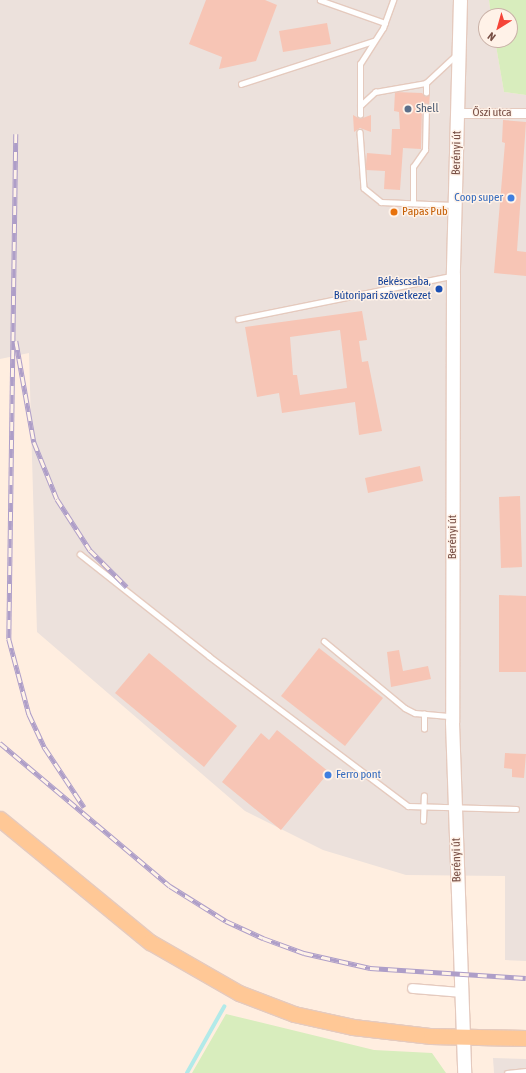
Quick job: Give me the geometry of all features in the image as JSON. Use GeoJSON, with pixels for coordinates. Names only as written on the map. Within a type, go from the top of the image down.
{"type":"FeatureCollection","features":[{"type":"Feature","properties":{"kind":"main road"},"geometry":{"type":"LineString","coordinates":[[0,819],[150,942],[238,993],[294,1014],[352,1027],[463,1036],[526,1038]]}},
{"type":"Feature","properties":{"kind":"street","name":"Berényi út"},"geometry":{"type":"LineString","coordinates":[[460,0],[456,205],[453,275],[453,716],[464,1073]]}},
{"type":"Feature","properties":{"kind":"street","name":"Őszi utca"},"geometry":{"type":"LineString","coordinates":[[458,113],[526,114]]}},
{"type":"Feature","properties":{"kind":"street"},"geometry":{"type":"LineString","coordinates":[[412,988],[461,992]]}},
{"type":"Feature","properties":{"kind":"lane"},"geometry":{"type":"LineString","coordinates":[[320,0],[385,23]]}},
{"type":"Feature","properties":{"kind":"lane"},"geometry":{"type":"LineString","coordinates":[[360,115],[360,64],[385,23],[393,0]]}},
{"type":"Feature","properties":{"kind":"lane"},"geometry":{"type":"LineString","coordinates":[[241,84],[373,41]]}},
{"type":"Feature","properties":{"kind":"lane"},"geometry":{"type":"LineString","coordinates":[[360,106],[375,92],[426,83],[459,51]]}},
{"type":"Feature","properties":{"kind":"lane"},"geometry":{"type":"LineString","coordinates":[[426,83],[426,93]]}},
{"type":"Feature","properties":{"kind":"lane"},"geometry":{"type":"LineString","coordinates":[[413,203],[413,167],[425,150],[426,107]]}},
{"type":"Feature","properties":{"kind":"lane"},"geometry":{"type":"LineString","coordinates":[[360,132],[364,188],[381,202],[456,205]]}},
{"type":"Feature","properties":{"kind":"lane"},"geometry":{"type":"LineString","coordinates":[[238,319],[453,275]]}},
{"type":"Feature","properties":{"kind":"lane"},"geometry":{"type":"LineString","coordinates":[[80,554],[208,656],[408,806],[456,809],[516,809]]}},
{"type":"Feature","properties":{"kind":"lane"},"geometry":{"type":"LineString","coordinates":[[324,641],[405,708],[424,714],[453,716]]}},
{"type":"Feature","properties":{"kind":"lane"},"geometry":{"type":"LineString","coordinates":[[424,714],[424,729]]}},
{"type":"Feature","properties":{"kind":"lane"},"geometry":{"type":"LineString","coordinates":[[423,821],[424,796]]}},
{"type":"Feature","properties":{"kind":"lane"},"geometry":{"type":"LineString","coordinates":[[507,1073],[526,1071]]}},
{"type":"Feature","properties":{"kind":"shaded area"},"geometry":{"type":"Polygon","coordinates":[[[0,0],[489,0],[490,8],[478,8],[478,48],[496,48],[504,92],[526,95],[526,961],[505,960],[505,876],[406,875],[323,850],[245,811],[37,632],[29,353],[0,359],[0,0]]]}},
{"type":"Feature","properties":{"kind":"shaded area"},"geometry":{"type":"Polygon","coordinates":[[[493,1058],[526,1059],[526,1073],[494,1073],[493,1058]]]}},
{"type":"Feature","properties":{"kind":"green space"},"geometry":{"type":"Polygon","coordinates":[[[489,0],[526,0],[526,95],[504,92],[496,48],[518,48],[518,8],[490,8],[489,0]]]}},
{"type":"Feature","properties":{"kind":"green space"},"geometry":{"type":"Polygon","coordinates":[[[226,1014],[374,1050],[432,1053],[446,1073],[192,1073],[226,1014]]]}},
{"type":"Feature","properties":{"kind":"building"},"geometry":{"type":"Polygon","coordinates":[[[206,0],[265,0],[277,5],[256,61],[219,69],[222,57],[189,44],[206,0]]]}},
{"type":"Feature","properties":{"kind":"building"},"geometry":{"type":"Polygon","coordinates":[[[327,23],[331,44],[283,52],[279,31],[327,23]]]}},
{"type":"Feature","properties":{"kind":"building"},"geometry":{"type":"Polygon","coordinates":[[[395,92],[422,93],[426,97],[430,93],[429,106],[426,103],[422,107],[421,149],[403,148],[400,190],[384,189],[385,171],[366,170],[367,153],[391,155],[392,129],[400,129],[399,112],[394,111],[395,92]]]}},
{"type":"Feature","properties":{"kind":"building"},"geometry":{"type":"Polygon","coordinates":[[[353,115],[360,119],[371,115],[371,132],[360,128],[354,132],[353,115]]]}},
{"type":"Feature","properties":{"kind":"building"},"geometry":{"type":"Polygon","coordinates":[[[503,120],[526,122],[517,251],[526,252],[526,276],[494,273],[505,143],[502,142],[503,120]]]}},
{"type":"Feature","properties":{"kind":"building"},"geometry":{"type":"Polygon","coordinates":[[[362,311],[367,340],[359,341],[362,362],[368,361],[382,431],[359,435],[355,402],[282,413],[279,393],[257,397],[245,327],[362,311]],[[340,330],[290,337],[293,375],[297,375],[300,395],[347,388],[340,330]]]}},
{"type":"Feature","properties":{"kind":"building"},"geometry":{"type":"Polygon","coordinates":[[[420,466],[423,481],[368,493],[365,478],[420,466]]]}},
{"type":"Feature","properties":{"kind":"building"},"geometry":{"type":"Polygon","coordinates":[[[520,496],[522,567],[501,568],[499,497],[520,496]]]}},
{"type":"Feature","properties":{"kind":"building"},"geometry":{"type":"Polygon","coordinates":[[[499,595],[526,596],[526,672],[499,672],[499,595]]]}},
{"type":"Feature","properties":{"kind":"building"},"geometry":{"type":"Polygon","coordinates":[[[319,648],[383,698],[345,746],[281,696],[319,648]]]}},
{"type":"Feature","properties":{"kind":"building"},"geometry":{"type":"Polygon","coordinates":[[[399,650],[403,671],[428,666],[431,679],[391,687],[387,652],[399,650]]]}},
{"type":"Feature","properties":{"kind":"building"},"geometry":{"type":"Polygon","coordinates":[[[149,653],[237,726],[204,767],[115,693],[149,653]]]}},
{"type":"Feature","properties":{"kind":"building"},"geometry":{"type":"Polygon","coordinates":[[[277,730],[329,772],[281,830],[222,782],[261,733],[269,740],[277,730]]]}},
{"type":"Feature","properties":{"kind":"building"},"geometry":{"type":"Polygon","coordinates":[[[505,753],[526,754],[524,778],[512,777],[512,769],[504,768],[505,753]]]}},
{"type":"Feature","properties":{"kind":"waterway"},"geometry":{"type":"LineString","coordinates":[[187,1073],[224,1007]]}},
{"type":"Feature","properties":{"kind":"railway"},"geometry":{"type":"LineString","coordinates":[[16,134],[9,639],[29,714],[45,748],[84,807]]}},
{"type":"Feature","properties":{"kind":"railway"},"geometry":{"type":"LineString","coordinates":[[16,341],[34,442],[57,499],[90,550],[127,587]]}},
{"type":"Feature","properties":{"kind":"railway"},"geometry":{"type":"LineString","coordinates":[[0,743],[170,886],[226,921],[263,938],[304,953],[370,968],[526,978]]}},
{"type":"Feature","properties":{"kind":"place","name":"Shell"},"geometry":{"type":"Point","coordinates":[408,109]}},
{"type":"Feature","properties":{"kind":"place","name":"Coop super"},"geometry":{"type":"Point","coordinates":[511,198]}},
{"type":"Feature","properties":{"kind":"place","name":"Papas Pub"},"geometry":{"type":"Point","coordinates":[394,212]}},
{"type":"Feature","properties":{"kind":"place","name":"Békéscsaba, Bútoripari szövetkezet"},"geometry":{"type":"Point","coordinates":[439,289]}},
{"type":"Feature","properties":{"kind":"place","name":"Ferro pont"},"geometry":{"type":"Point","coordinates":[328,775]}}]}
